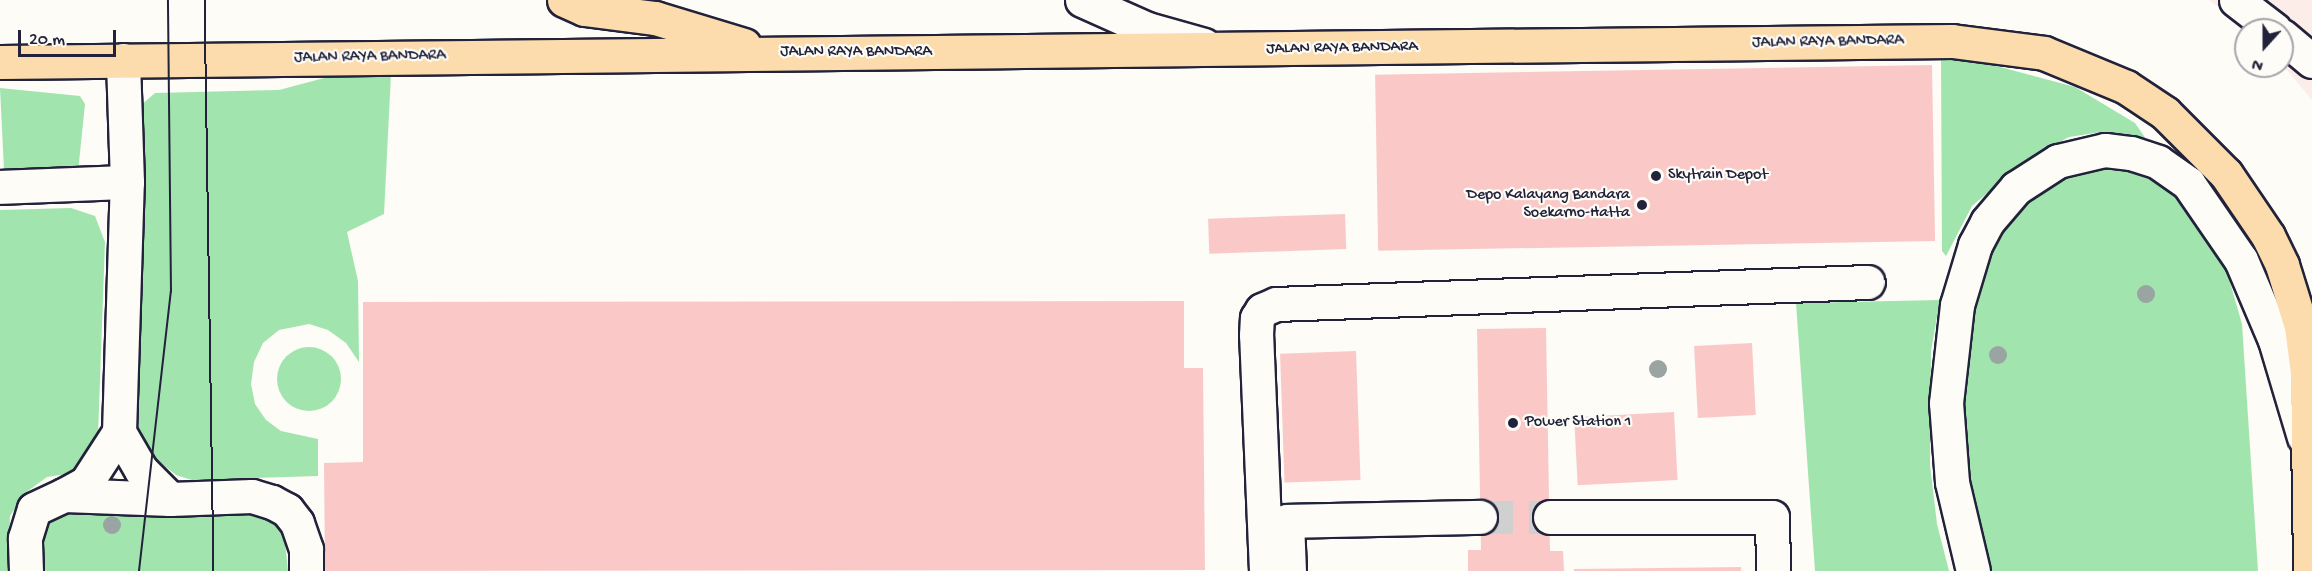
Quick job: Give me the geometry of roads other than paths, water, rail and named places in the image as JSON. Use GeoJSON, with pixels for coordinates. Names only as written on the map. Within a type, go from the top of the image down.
{"type":"FeatureCollection","features":[{"type":"Feature","properties":{"kind":"main road"},"geometry":{"type":"LineString","coordinates":[[564,0],[584,9],[655,18],[774,54]]}},
{"type":"Feature","properties":{"kind":"main road","name":"JALAN RAYA BANDARA"},"geometry":{"type":"LineString","coordinates":[[0,62],[1225,51],[1952,41],[2044,53],[2126,87],[2165,113],[2198,142],[2247,200],[2282,265],[2301,326],[2307,372],[2310,571]]}},
{"type":"Feature","properties":{"kind":"street"},"geometry":{"type":"LineString","coordinates":[[1083,0],[1147,29],[1225,51]]}},
{"type":"Feature","properties":{"kind":"street"},"geometry":{"type":"LineString","coordinates":[[2236,0],[2259,18]]}},
{"type":"Feature","properties":{"kind":"street"},"geometry":{"type":"LineString","coordinates":[[2294,46],[2312,61]]}},
{"type":"Feature","properties":{"kind":"street"},"geometry":{"type":"LineString","coordinates":[[26,571],[26,538],[34,509],[86,483],[118,432],[127,182],[123,60]]}},
{"type":"Feature","properties":{"kind":"street"},"geometry":{"type":"LineString","coordinates":[[1973,571],[1952,482],[1946,403],[1957,305],[1966,272],[1987,222],[2016,188],[2058,161],[2105,150],[2131,153],[2158,162],[2188,183],[2241,260],[2275,340],[2309,454]]}},
{"type":"Feature","properties":{"kind":"street"},"geometry":{"type":"LineString","coordinates":[[0,187],[127,182]]}},
{"type":"Feature","properties":{"kind":"street"},"geometry":{"type":"LineString","coordinates":[[1266,571],[1256,335],[1257,318],[1262,309],[1276,304],[1868,282]]}},
{"type":"Feature","properties":{"kind":"street"},"geometry":{"type":"LineString","coordinates":[[118,432],[141,471],[170,499]]}},
{"type":"Feature","properties":{"kind":"street"},"geometry":{"type":"LineString","coordinates":[[64,495],[170,499],[252,496],[272,502],[287,510],[297,523],[306,549],[306,571]]}},
{"type":"Feature","properties":{"kind":"street"},"geometry":{"type":"LineString","coordinates":[[1289,571],[1287,521],[1480,517]]}},
{"type":"Feature","properties":{"kind":"street"},"geometry":{"type":"LineString","coordinates":[[1550,517],[1772,518],[1773,571]]}},
{"type":"Feature","properties":{"kind":"tunnel"},"geometry":{"type":"LineString","coordinates":[[1480,517],[1550,517]]}},
{"type":"Feature","properties":{"kind":"tram line"},"geometry":{"type":"LineString","coordinates":[[139,571],[171,292],[168,0]]}},
{"type":"Feature","properties":{"kind":"tram line"},"geometry":{"type":"LineString","coordinates":[[205,0],[214,571]]}},
{"type":"Feature","properties":{"kind":"place","name":"Skytrain Depot"},"geometry":{"type":"Point","coordinates":[1656,176]}},
{"type":"Feature","properties":{"kind":"place","name":"Depo Kalayang Bandara Soekarno-Hatta"},"geometry":{"type":"Point","coordinates":[1642,205]}},
{"type":"Feature","properties":{"kind":"place","name":"Power Station 1"},"geometry":{"type":"Point","coordinates":[1513,423]}}]}
